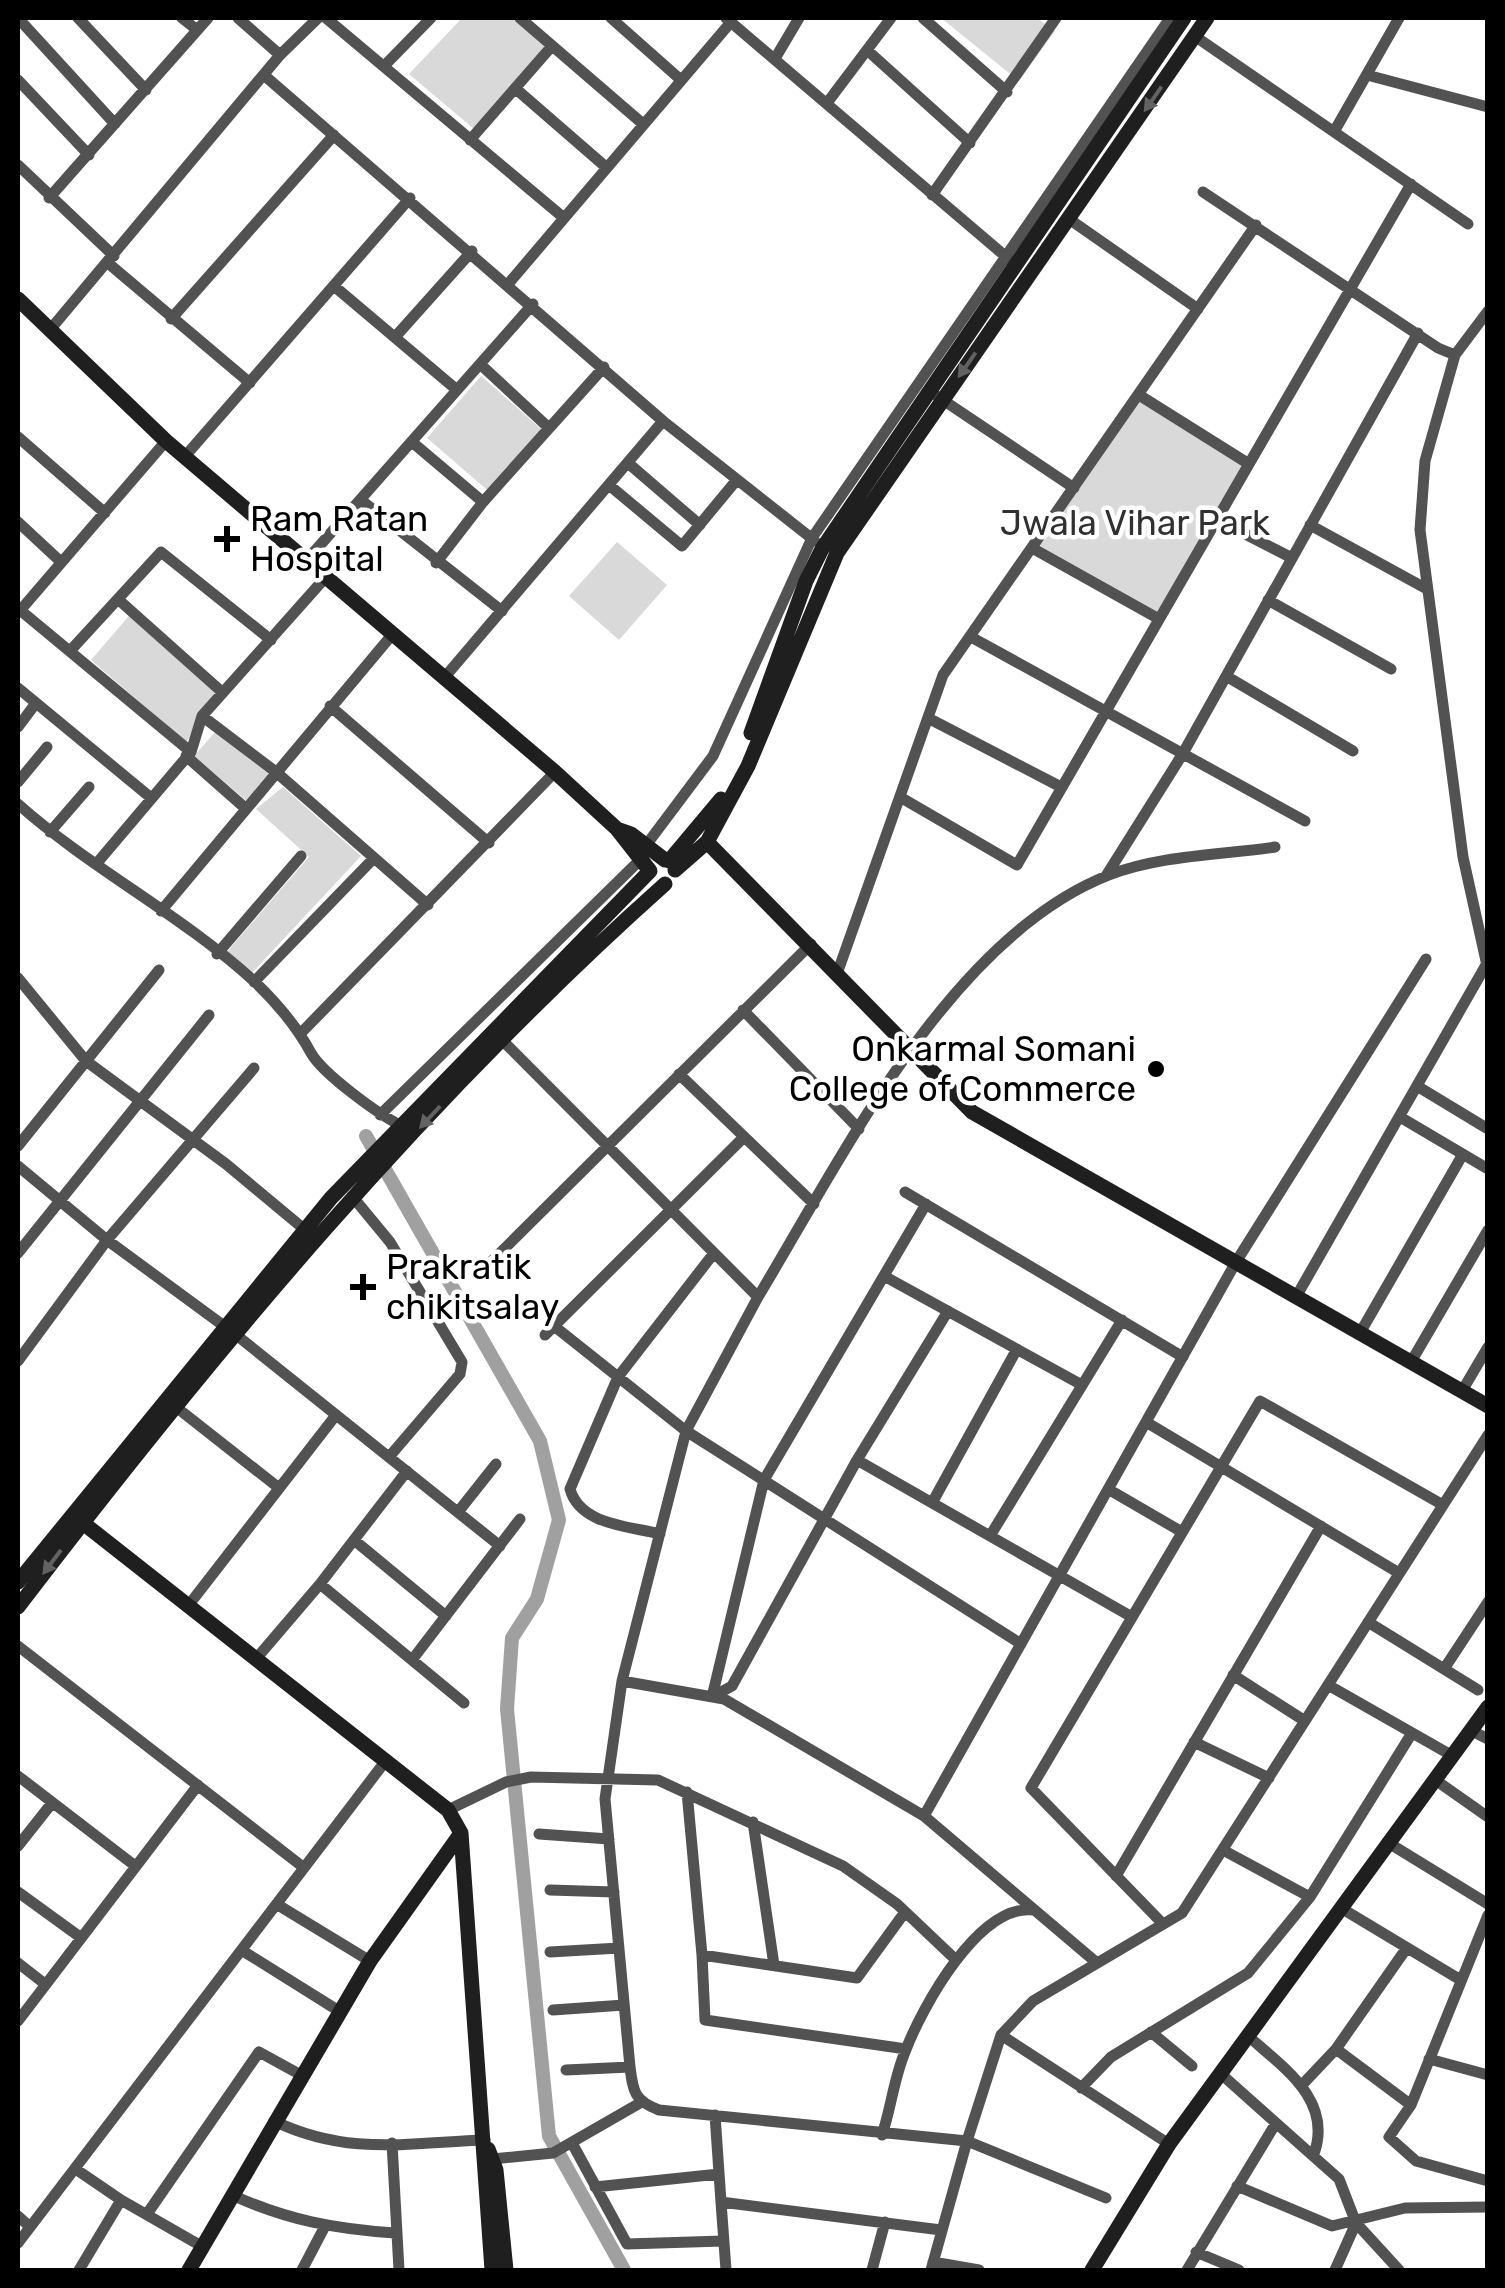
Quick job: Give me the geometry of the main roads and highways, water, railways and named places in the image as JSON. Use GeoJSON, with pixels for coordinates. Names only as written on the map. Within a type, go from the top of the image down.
{"type":"FeatureCollection","features":[{"type":"Feature","properties":{"kind":"waterway"},"geometry":{"type":"LineString","coordinates":[[366,1136],[540,1441],[559,1520],[537,1599],[512,1638],[507,1709],[549,2136],[624,2270]]}},
{"type":"Feature","properties":{"kind":"place","name":"Ram Ratan Hospital"},"geometry":{"type":"Point","coordinates":[227,539]}},
{"type":"Feature","properties":{"kind":"place","name":"Onkarmal Somani College of Commerce"},"geometry":{"type":"Point","coordinates":[1156,1069]}},
{"type":"Feature","properties":{"kind":"place","name":"Prakratik chikitsalay"},"geometry":{"type":"Point","coordinates":[363,1287]}},
{"type":"Feature","properties":{"kind":"park label","name":"Jwala Vihar Park"},"geometry":{"type":"Point","coordinates":[1135,523]}}]}
